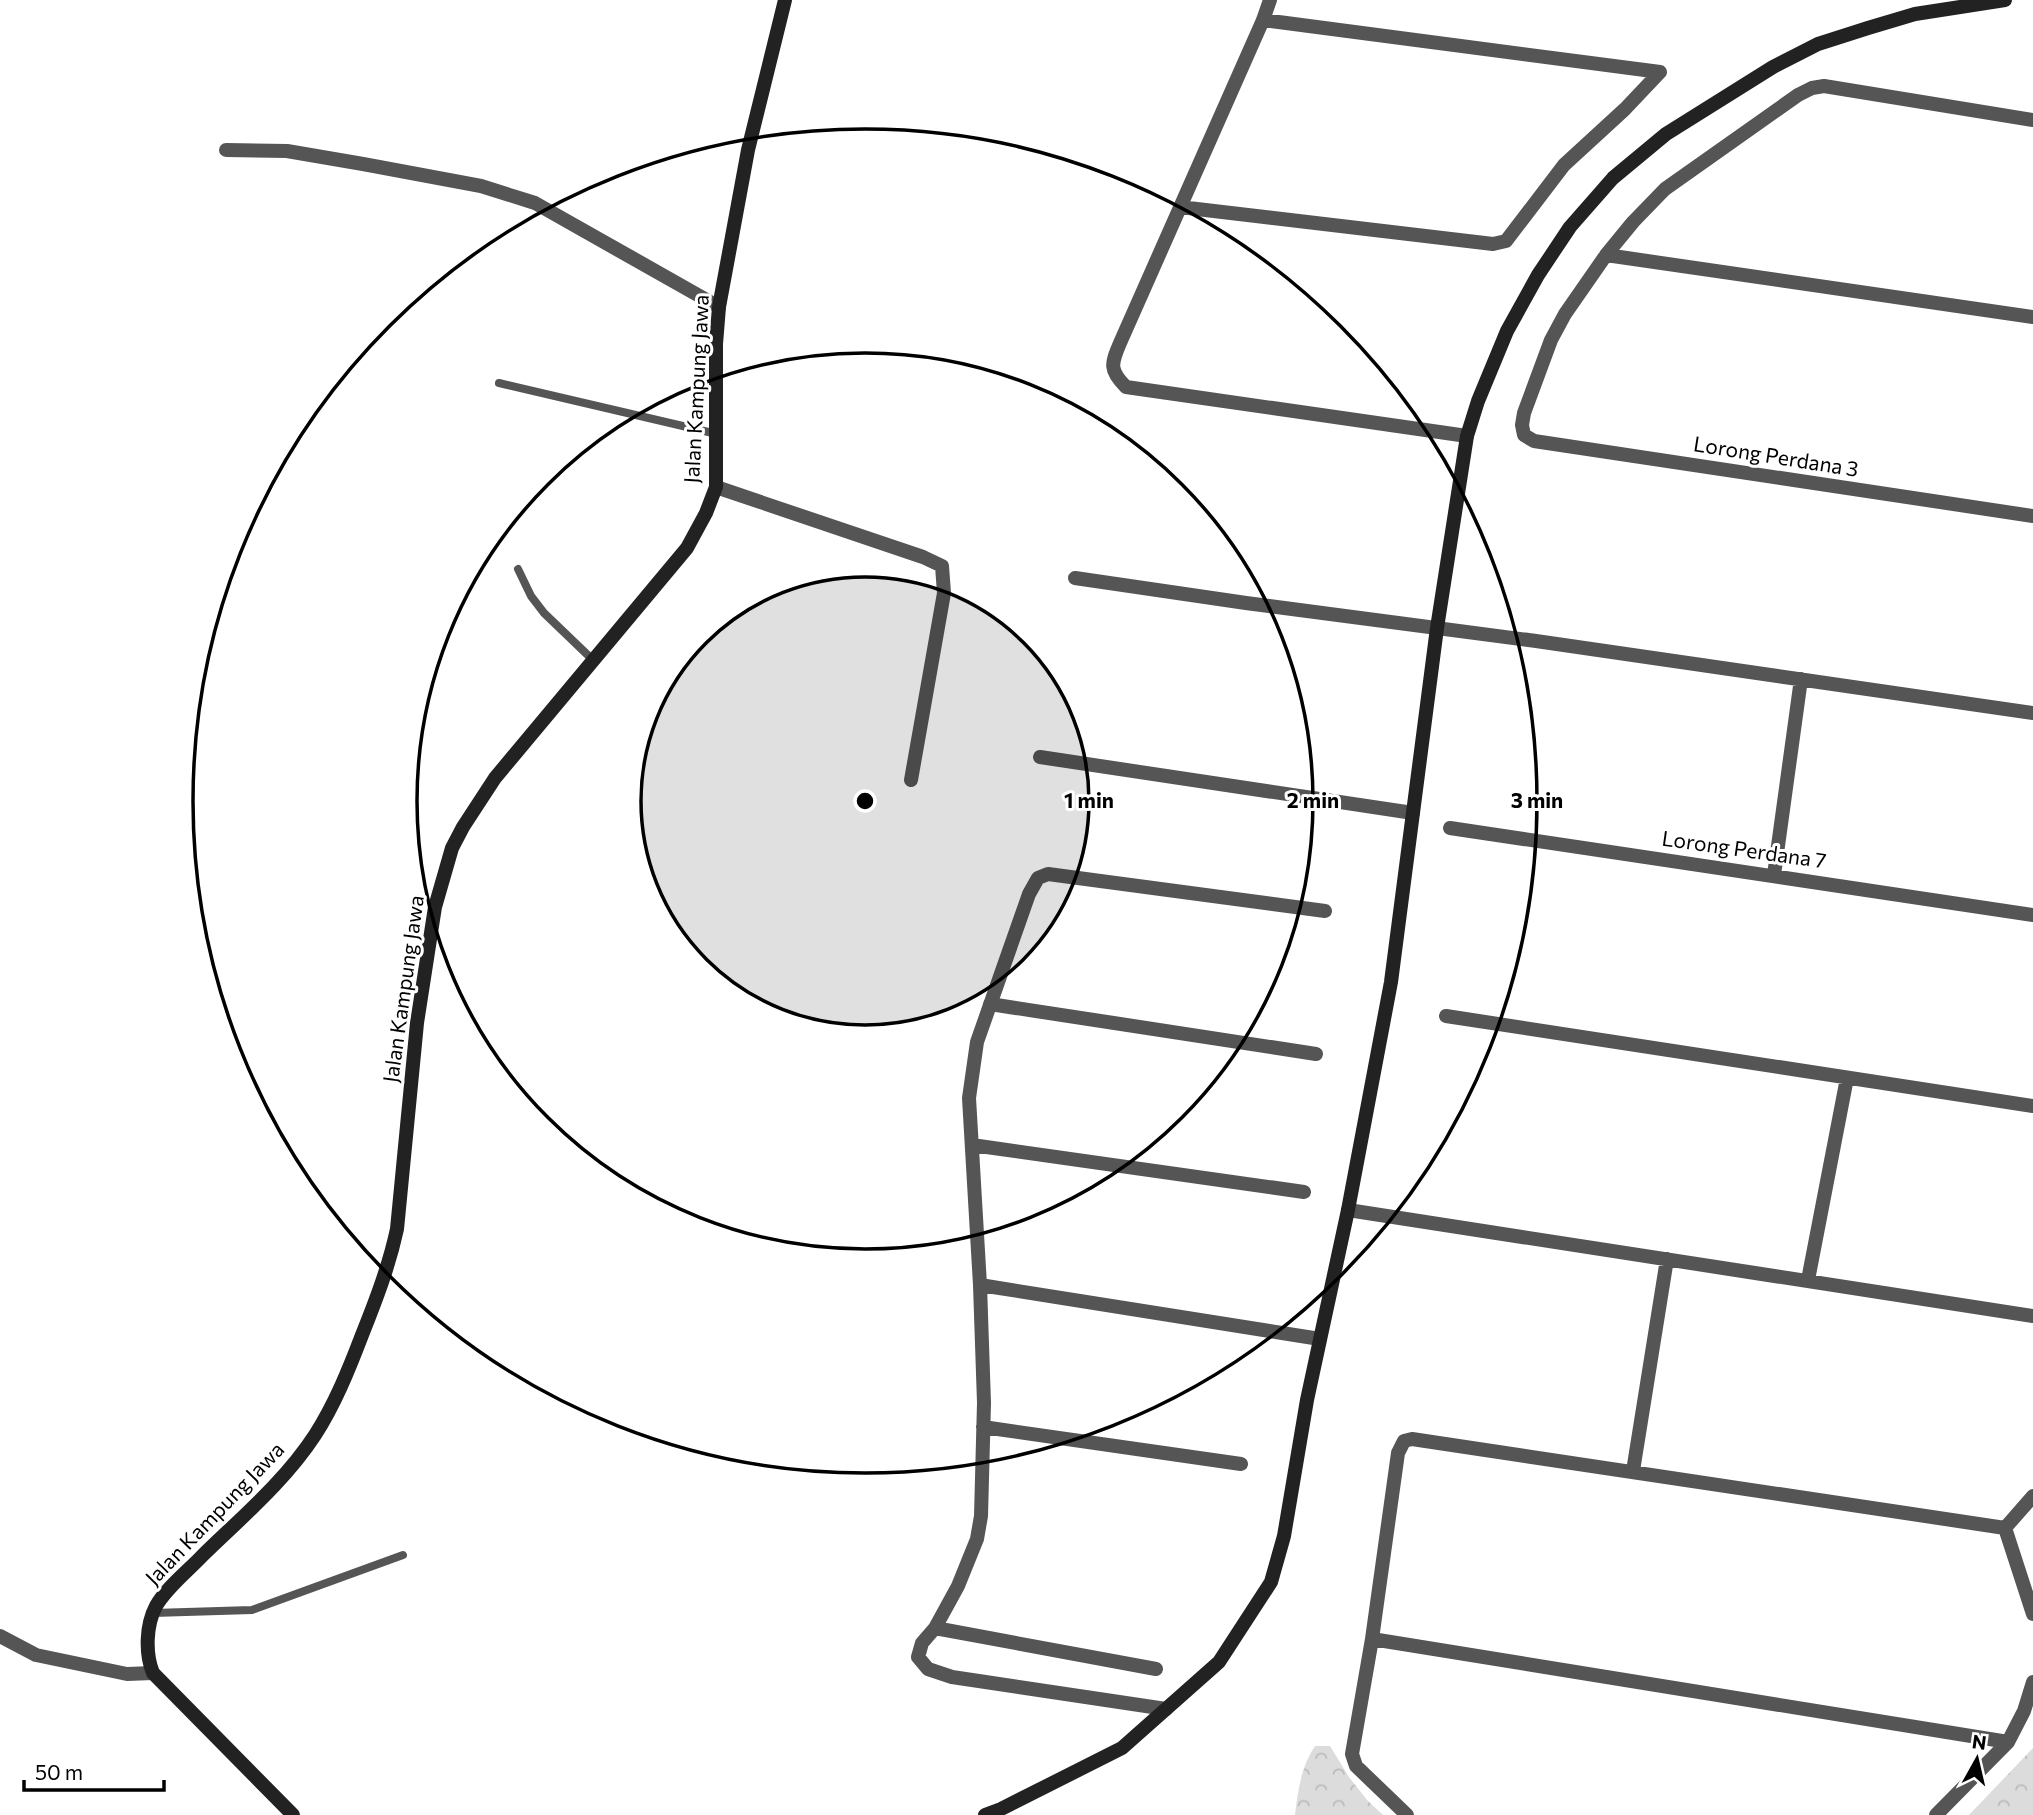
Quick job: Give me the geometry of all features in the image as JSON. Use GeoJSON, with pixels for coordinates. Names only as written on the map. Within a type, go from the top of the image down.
{"type":"FeatureCollection","features":[{"type":"Feature","properties":{"kind":"street","name":"Jalan Kampung Jawa"},"geometry":{"type":"LineString","coordinates":[[153,1673],[148,1650],[149,1628],[158,1603],[178,1579],[302,1455],[333,1404],[352,1362],[390,1260],[401,1196],[417,1023],[435,907],[452,848],[495,778],[687,548],[706,513],[716,487],[716,344],[719,307],[748,150],[785,0]]}},
{"type":"Feature","properties":{"kind":"street"},"geometry":{"type":"LineString","coordinates":[[1269,0],[1263,20],[1112,362],[1114,375],[1126,387],[1467,436]]}},
{"type":"Feature","properties":{"kind":"street"},"geometry":{"type":"LineString","coordinates":[[985,1815],[1122,1748],[1219,1662],[1271,1582],[1284,1536],[1391,982],[1437,628],[1467,436],[1478,401],[1507,331],[1538,275],[1570,228],[1614,177],[1666,134],[1773,67],[1818,44],[1915,14],[2005,0]]}},
{"type":"Feature","properties":{"kind":"street"},"geometry":{"type":"LineString","coordinates":[[1180,207],[1493,244],[1506,240],[1564,165],[1625,110],[1660,72],[1263,20]]}},
{"type":"Feature","properties":{"kind":"street"},"geometry":{"type":"LineString","coordinates":[[1606,255],[1665,189],[1785,103],[1812,88],[1824,86],[2033,120]]}},
{"type":"Feature","properties":{"kind":"street"},"geometry":{"type":"LineString","coordinates":[[226,150],[287,152],[363,164],[481,186],[535,203],[719,307]]}},
{"type":"Feature","properties":{"kind":"street"},"geometry":{"type":"LineString","coordinates":[[1606,255],[2033,317]]}},
{"type":"Feature","properties":{"kind":"street","name":"Lorong Perdana 3"},"geometry":{"type":"LineString","coordinates":[[1606,255],[1565,314],[1551,340],[1522,425],[1524,435],[1534,441],[2033,516]]}},
{"type":"Feature","properties":{"kind":"street"},"geometry":{"type":"LineString","coordinates":[[716,487],[923,557],[942,566],[944,593],[911,780]]}},
{"type":"Feature","properties":{"kind":"street"},"geometry":{"type":"LineString","coordinates":[[1074,578],[2033,713]]}},
{"type":"Feature","properties":{"kind":"street"},"geometry":{"type":"LineString","coordinates":[[1774,875],[1801,679]]}},
{"type":"Feature","properties":{"kind":"street"},"geometry":{"type":"LineString","coordinates":[[1040,757],[1413,813]]}},
{"type":"Feature","properties":{"kind":"street","name":"Lorong Perdana 7"},"geometry":{"type":"LineString","coordinates":[[1450,828],[2033,915]]}},
{"type":"Feature","properties":{"kind":"street"},"geometry":{"type":"LineString","coordinates":[[1166,1709],[952,1677],[928,1669],[918,1657],[922,1643],[935,1628],[958,1586],[977,1539],[981,1516],[983,1427],[980,1285],[971,1087],[977,1042],[1029,894],[1038,878],[1048,874],[1325,911]]}},
{"type":"Feature","properties":{"kind":"street"},"geometry":{"type":"LineString","coordinates":[[990,1004],[1316,1054]]}},
{"type":"Feature","properties":{"kind":"street"},"geometry":{"type":"LineString","coordinates":[[1446,1016],[2033,1106]]}},
{"type":"Feature","properties":{"kind":"street"},"geometry":{"type":"LineString","coordinates":[[1808,1280],[1847,1078]]}},
{"type":"Feature","properties":{"kind":"street"},"geometry":{"type":"LineString","coordinates":[[972,1144],[1304,1192]]}},
{"type":"Feature","properties":{"kind":"street"},"geometry":{"type":"LineString","coordinates":[[1348,1210],[2033,1317]]}},
{"type":"Feature","properties":{"kind":"street"},"geometry":{"type":"LineString","coordinates":[[1633,1471],[1667,1259]]}},
{"type":"Feature","properties":{"kind":"street"},"geometry":{"type":"LineString","coordinates":[[980,1285],[1320,1339]]}},
{"type":"Feature","properties":{"kind":"street"},"geometry":{"type":"LineString","coordinates":[[983,1427],[1241,1464]]}},
{"type":"Feature","properties":{"kind":"street"},"geometry":{"type":"LineString","coordinates":[[1407,1815],[1356,1766],[1352,1754],[1372,1639],[1398,1452],[1404,1441],[1633,1471],[2005,1528]]}},
{"type":"Feature","properties":{"kind":"street"},"geometry":{"type":"LineString","coordinates":[[2005,1528],[2033,1496]]}},
{"type":"Feature","properties":{"kind":"street"},"geometry":{"type":"LineString","coordinates":[[2005,1528],[2033,1614]]}},
{"type":"Feature","properties":{"kind":"street"},"geometry":{"type":"LineString","coordinates":[[935,1628],[1156,1669]]}},
{"type":"Feature","properties":{"kind":"street"},"geometry":{"type":"LineString","coordinates":[[0,1636],[36,1655],[99,1670],[127,1674],[153,1673],[293,1815]]}},
{"type":"Feature","properties":{"kind":"street"},"geometry":{"type":"LineString","coordinates":[[1372,1639],[2008,1742]]}},
{"type":"Feature","properties":{"kind":"street"},"geometry":{"type":"LineString","coordinates":[[1936,1815],[2008,1742],[2024,1711],[2033,1682]]}},
{"type":"Feature","properties":{"kind":"lane"},"geometry":{"type":"LineString","coordinates":[[499,383],[717,434]]}},
{"type":"Feature","properties":{"kind":"lane"},"geometry":{"type":"LineString","coordinates":[[518,569],[531,596],[544,613],[594,661]]}},
{"type":"Feature","properties":{"kind":"lane"},"geometry":{"type":"LineString","coordinates":[[153,1613],[252,1610],[403,1555]]}},
{"type":"Feature","properties":{"kind":"green space"},"geometry":{"type":"Polygon","coordinates":[[[1315,1746],[1330,1746],[1349,1777],[1383,1815],[1295,1815],[1303,1770],[1315,1746]]]}},
{"type":"Feature","properties":{"kind":"green space"},"geometry":{"type":"Polygon","coordinates":[[[2033,1748],[2033,1815],[1969,1815],[2033,1748]]]}}]}
